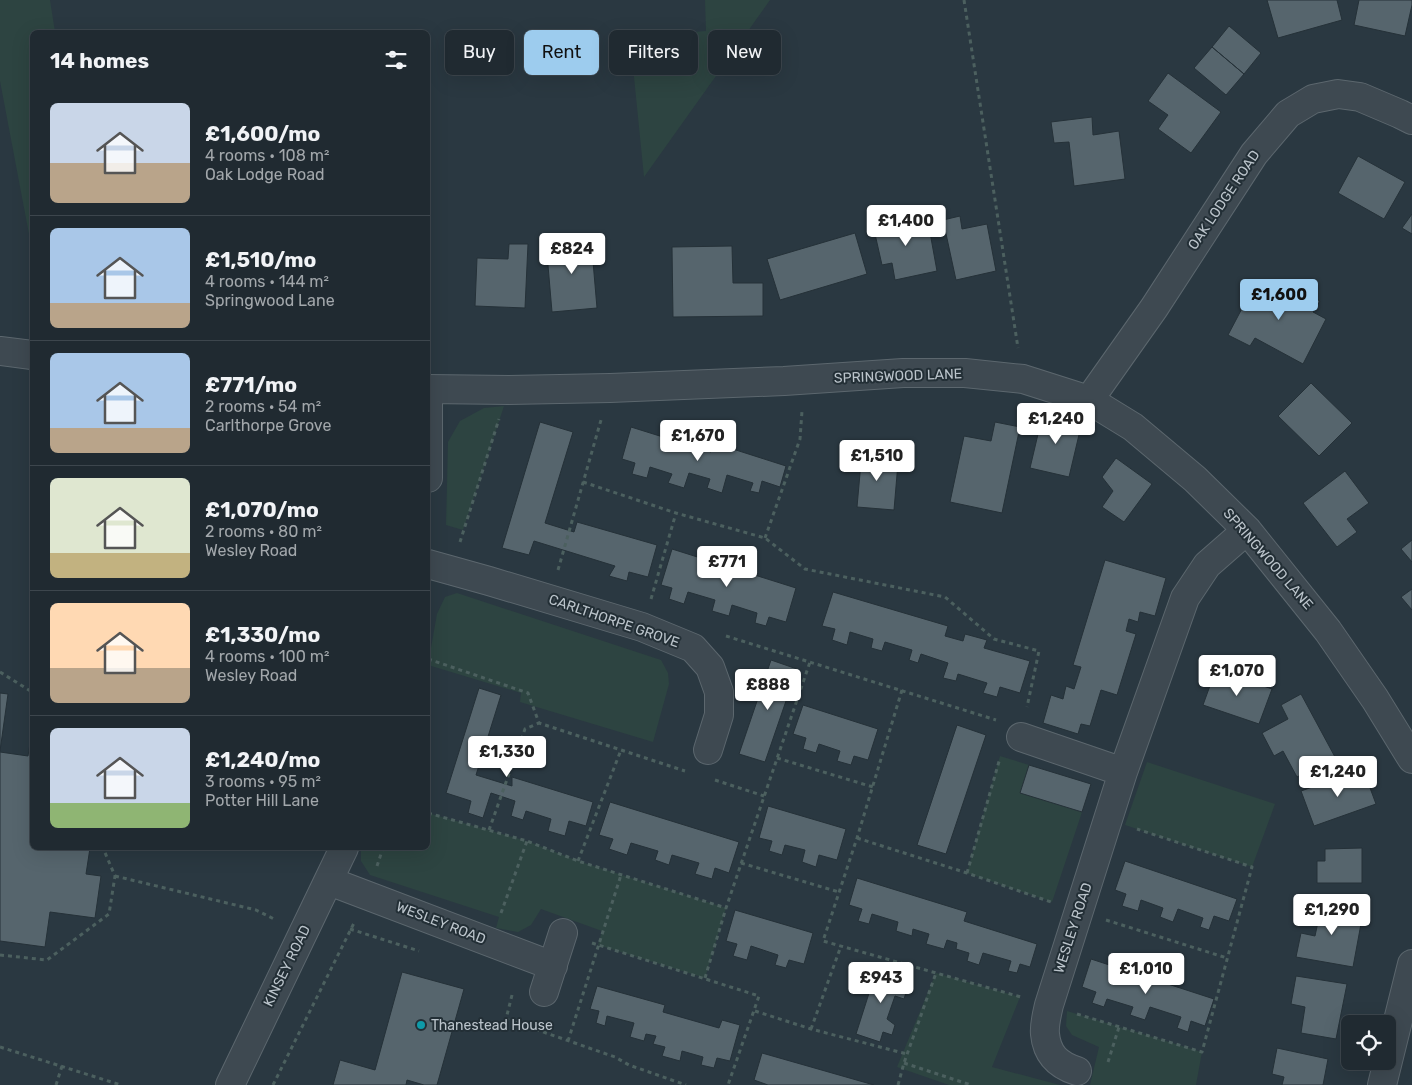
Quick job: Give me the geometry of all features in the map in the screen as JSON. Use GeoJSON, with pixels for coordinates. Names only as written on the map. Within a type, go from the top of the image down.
{"type":"FeatureCollection","features":[{"type":"Feature","properties":{"kind":"street","name":"OAK LODGE ROAD"},"geometry":{"type":"LineString","coordinates":[[1089,400],[1154,308],[1254,154],[1288,114],[1313,99],[1338,94],[1360,97],[1412,120]]}},
{"type":"Feature","properties":{"kind":"street"},"geometry":{"type":"LineString","coordinates":[[0,351],[30,355]]}},
{"type":"Feature","properties":{"kind":"street","name":"SPRINGWOOD LANE"},"geometry":{"type":"LineString","coordinates":[[430,389],[610,388],[921,373],[965,373],[1023,379],[1089,400],[1133,427],[1195,479],[1247,530],[1328,631],[1375,698],[1412,758]]}},
{"type":"Feature","properties":{"kind":"street","name":"WESLEY ROAD"},"geometry":{"type":"LineString","coordinates":[[1077,1071],[1064,1066],[1054,1059],[1048,1045],[1044,1033],[1049,1005],[1123,772],[1185,598],[1207,565],[1247,530]]}},
{"type":"Feature","properties":{"kind":"street","name":"CARLTHORPE GROVE"},"geometry":{"type":"LineString","coordinates":[[440,567],[642,628],[692,648],[710,667],[719,692],[719,715],[708,750]]}},
{"type":"Feature","properties":{"kind":"street"},"geometry":{"type":"LineString","coordinates":[[1021,737],[1123,772]]}},
{"type":"Feature","properties":{"kind":"street","name":"KINSEY ROAD"},"geometry":{"type":"LineString","coordinates":[[230,1085],[343,850]]}},
{"type":"Feature","properties":{"kind":"street","name":"WESLEY ROAD"},"geometry":{"type":"LineString","coordinates":[[329,881],[553,966]]}},
{"type":"Feature","properties":{"kind":"street"},"geometry":{"type":"LineString","coordinates":[[544,992],[562,933]]}},
{"type":"Feature","properties":{"kind":"street"},"geometry":{"type":"LineString","coordinates":[[1382,1085],[1412,964]]}},
{"type":"Feature","properties":{"kind":"path"},"geometry":{"type":"LineString","coordinates":[[964,0],[1023,379]]}},
{"type":"Feature","properties":{"kind":"path"},"geometry":{"type":"LineString","coordinates":[[765,538],[800,439],[803,380]]}},
{"type":"Feature","properties":{"kind":"path"},"geometry":{"type":"LineString","coordinates":[[550,599],[610,388]]}},
{"type":"Feature","properties":{"kind":"path"},"geometry":{"type":"LineString","coordinates":[[440,567],[463,530],[509,390]]}},
{"type":"Feature","properties":{"kind":"path"},"geometry":{"type":"LineString","coordinates":[[583,482],[676,513],[765,538],[805,569],[945,597],[994,638],[1039,651],[1021,737]]}},
{"type":"Feature","properties":{"kind":"path"},"geometry":{"type":"LineString","coordinates":[[642,628],[676,513]]}},
{"type":"Feature","properties":{"kind":"path"},"geometry":{"type":"LineString","coordinates":[[692,648],[710,631],[1008,724],[1021,737]]}},
{"type":"Feature","properties":{"kind":"path"},"geometry":{"type":"LineString","coordinates":[[430,660],[528,693],[539,723]]}},
{"type":"Feature","properties":{"kind":"path"},"geometry":{"type":"LineString","coordinates":[[705,978],[726,908],[810,662]]}},
{"type":"Feature","properties":{"kind":"path"},"geometry":{"type":"LineString","coordinates":[[0,672],[30,691]]}},
{"type":"Feature","properties":{"kind":"path"},"geometry":{"type":"LineString","coordinates":[[902,690],[857,838],[823,941],[1049,1005],[1202,1052],[1252,866],[1108,820]]}},
{"type":"Feature","properties":{"kind":"path"},"geometry":{"type":"LineString","coordinates":[[489,830],[525,729],[539,723],[690,772]]}},
{"type":"Feature","properties":{"kind":"path"},"geometry":{"type":"LineString","coordinates":[[578,861],[621,750]]}},
{"type":"Feature","properties":{"kind":"path"},"geometry":{"type":"LineString","coordinates":[[967,873],[1000,756]]}},
{"type":"Feature","properties":{"kind":"path"},"geometry":{"type":"LineString","coordinates":[[777,758],[873,787]]}},
{"type":"Feature","properties":{"kind":"path"},"geometry":{"type":"LineString","coordinates":[[708,778],[764,796]]}},
{"type":"Feature","properties":{"kind":"path"},"geometry":{"type":"LineString","coordinates":[[430,814],[526,841],[578,861],[726,908]]}},
{"type":"Feature","properties":{"kind":"path"},"geometry":{"type":"LineString","coordinates":[[857,838],[967,873],[1079,912],[1228,958]]}},
{"type":"Feature","properties":{"kind":"path"},"geometry":{"type":"LineString","coordinates":[[491,942],[526,841]]}},
{"type":"Feature","properties":{"kind":"path"},"geometry":{"type":"LineString","coordinates":[[0,955],[47,960],[109,914],[116,876],[104,850]]}},
{"type":"Feature","properties":{"kind":"path"},"geometry":{"type":"LineString","coordinates":[[273,1085],[367,895],[381,850]]}},
{"type":"Feature","properties":{"kind":"path"},"geometry":{"type":"LineString","coordinates":[[741,863],[839,892]]}},
{"type":"Feature","properties":{"kind":"path"},"geometry":{"type":"LineString","coordinates":[[568,1041],[621,874]]}},
{"type":"Feature","properties":{"kind":"path"},"geometry":{"type":"LineString","coordinates":[[116,876],[256,910],[303,934]]}},
{"type":"Feature","properties":{"kind":"path"},"geometry":{"type":"LineString","coordinates":[[562,933],[760,996],[728,1085]]}},
{"type":"Feature","properties":{"kind":"path"},"geometry":{"type":"LineString","coordinates":[[811,1029],[841,946]]}},
{"type":"Feature","properties":{"kind":"path"},"geometry":{"type":"LineString","coordinates":[[898,1085],[936,973]]}},
{"type":"Feature","properties":{"kind":"path"},"geometry":{"type":"LineString","coordinates":[[755,1011],[811,1029],[907,1054]]}},
{"type":"Feature","properties":{"kind":"path"},"geometry":{"type":"LineString","coordinates":[[1106,1068],[1119,1027]]}},
{"type":"Feature","properties":{"kind":"path"},"geometry":{"type":"LineString","coordinates":[[0,1047],[121,1085]]}},
{"type":"Feature","properties":{"kind":"path"},"geometry":{"type":"LineString","coordinates":[[904,1063],[971,1085]]}},
{"type":"Feature","properties":{"kind":"path"},"geometry":{"type":"LineString","coordinates":[[56,1085],[62,1066]]}},
{"type":"Feature","properties":{"kind":"green space"},"geometry":{"type":"Polygon","coordinates":[[[0,0],[50,0],[55,30],[30,30],[30,239],[0,81],[0,0]]]}},
{"type":"Feature","properties":{"kind":"green space"},"geometry":{"type":"Polygon","coordinates":[[[705,0],[770,0],[749,30],[708,30],[708,75],[717,75],[644,177],[634,75],[698,75],[698,32],[706,31],[705,0]]]}},
{"type":"Feature","properties":{"kind":"green space"},"geometry":{"type":"Polygon","coordinates":[[[504,406],[463,530],[446,525],[448,442],[460,421],[484,408],[504,406]]]}},
{"type":"Feature","properties":{"kind":"green space"},"geometry":{"type":"Polygon","coordinates":[[[457,593],[661,660],[668,673],[669,684],[653,742],[520,702],[521,693],[430,666],[430,654],[437,614],[445,597],[457,593]]]}},
{"type":"Feature","properties":{"kind":"green space"},"geometry":{"type":"Polygon","coordinates":[[[1000,756],[1029,765],[1020,793],[1082,812],[1052,902],[967,873],[1000,756]]]}},
{"type":"Feature","properties":{"kind":"green space"},"geometry":{"type":"Polygon","coordinates":[[[1147,762],[1275,804],[1252,867],[1125,825],[1147,762]]]}},
{"type":"Feature","properties":{"kind":"green space"},"geometry":{"type":"Polygon","coordinates":[[[430,814],[527,841],[578,861],[726,908],[705,978],[598,945],[602,931],[541,909],[531,925],[518,932],[496,928],[499,917],[370,875],[361,861],[361,850],[430,850],[430,814]]]}},
{"type":"Feature","properties":{"kind":"green space"},"geometry":{"type":"Polygon","coordinates":[[[936,973],[1020,997],[992,1067],[1060,1085],[949,1085],[897,1067],[936,973]]]}},
{"type":"Feature","properties":{"kind":"green space"},"geometry":{"type":"Polygon","coordinates":[[[1067,1011],[1202,1052],[1196,1085],[1090,1085],[1099,1047],[1072,1035],[1066,1026],[1067,1011]]]}},
{"type":"Feature","properties":{"kind":"building"},"geometry":{"type":"Polygon","coordinates":[[[1267,0],[1337,0],[1342,20],[1278,38],[1267,0]]]}},
{"type":"Feature","properties":{"kind":"building"},"geometry":{"type":"Polygon","coordinates":[[[1359,0],[1412,0],[1405,36],[1354,25],[1359,0]]]}},
{"type":"Feature","properties":{"kind":"building"},"geometry":{"type":"Polygon","coordinates":[[[1229,26],[1261,53],[1244,74],[1212,47],[1229,26]]]}},
{"type":"Feature","properties":{"kind":"building"},"geometry":{"type":"Polygon","coordinates":[[[1212,47],[1244,74],[1226,95],[1194,68],[1212,47]]]}},
{"type":"Feature","properties":{"kind":"building"},"geometry":{"type":"Polygon","coordinates":[[[1168,73],[1221,112],[1191,153],[1158,129],[1168,115],[1148,101],[1168,73]]]}},
{"type":"Feature","properties":{"kind":"building"},"geometry":{"type":"Polygon","coordinates":[[[1092,117],[1093,135],[1119,131],[1125,179],[1074,186],[1069,142],[1054,143],[1051,122],[1092,117]]]}},
{"type":"Feature","properties":{"kind":"building"},"geometry":{"type":"Polygon","coordinates":[[[1358,156],[1405,182],[1384,219],[1338,193],[1358,156]]]}},
{"type":"Feature","properties":{"kind":"building"},"geometry":{"type":"Polygon","coordinates":[[[910,209],[914,230],[929,227],[937,271],[895,280],[892,263],[882,265],[875,234],[888,231],[884,215],[910,209]]]}},
{"type":"Feature","properties":{"kind":"building"},"geometry":{"type":"Polygon","coordinates":[[[1412,214],[1412,234],[1402,228],[1412,214]]]}},
{"type":"Feature","properties":{"kind":"building"},"geometry":{"type":"Polygon","coordinates":[[[960,216],[962,229],[987,224],[996,271],[956,280],[943,220],[960,216]]]}},
{"type":"Feature","properties":{"kind":"building"},"geometry":{"type":"Polygon","coordinates":[[[855,233],[867,274],[780,300],[767,259],[855,233]]]}},
{"type":"Feature","properties":{"kind":"building"},"geometry":{"type":"Polygon","coordinates":[[[591,238],[597,308],[552,312],[546,242],[591,238]]]}},
{"type":"Feature","properties":{"kind":"building"},"geometry":{"type":"Polygon","coordinates":[[[509,244],[528,244],[525,308],[475,306],[477,258],[508,259],[509,244]]]}},
{"type":"Feature","properties":{"kind":"building"},"geometry":{"type":"Polygon","coordinates":[[[732,246],[733,283],[763,283],[763,316],[673,317],[672,247],[732,246]]]}},
{"type":"Feature","properties":{"kind":"building"},"geometry":{"type":"Polygon","coordinates":[[[1257,280],[1292,299],[1297,288],[1320,301],[1313,312],[1326,319],[1303,364],[1255,338],[1250,346],[1228,335],[1257,280]]]}},
{"type":"Feature","properties":{"kind":"building"},"geometry":{"type":"Polygon","coordinates":[[[1311,383],[1352,423],[1319,456],[1278,416],[1311,383]]]}},
{"type":"Feature","properties":{"kind":"building"},"geometry":{"type":"Polygon","coordinates":[[[1043,413],[1082,422],[1069,477],[1030,468],[1043,413]]]}},
{"type":"Feature","properties":{"kind":"building"},"geometry":{"type":"Polygon","coordinates":[[[540,422],[573,432],[545,523],[574,532],[577,522],[657,545],[648,577],[629,572],[627,581],[609,576],[615,566],[534,541],[529,555],[502,548],[540,422]]]}},
{"type":"Feature","properties":{"kind":"building"},"geometry":{"type":"Polygon","coordinates":[[[995,422],[1020,427],[1002,513],[950,502],[964,436],[991,441],[995,422]]]}},
{"type":"Feature","properties":{"kind":"building"},"geometry":{"type":"Polygon","coordinates":[[[631,427],[711,452],[714,443],[786,466],[780,487],[762,481],[759,493],[750,491],[753,483],[727,475],[722,493],[707,488],[710,479],[689,473],[684,488],[668,483],[672,474],[650,467],[647,478],[632,474],[635,463],[622,459],[631,427]]]}},
{"type":"Feature","properties":{"kind":"building"},"geometry":{"type":"Polygon","coordinates":[[[862,451],[885,453],[884,462],[898,463],[894,510],[857,507],[862,451]]]}},
{"type":"Feature","properties":{"kind":"building"},"geometry":{"type":"Polygon","coordinates":[[[1116,458],[1152,484],[1124,522],[1102,507],[1113,491],[1102,477],[1116,458]]]}},
{"type":"Feature","properties":{"kind":"building"},"geometry":{"type":"Polygon","coordinates":[[[1345,471],[1369,503],[1347,519],[1357,532],[1337,547],[1303,503],[1345,471]]]}},
{"type":"Feature","properties":{"kind":"building"},"geometry":{"type":"Polygon","coordinates":[[[1412,540],[1412,562],[1401,549],[1412,540]]]}},
{"type":"Feature","properties":{"kind":"building"},"geometry":{"type":"Polygon","coordinates":[[[672,549],[796,588],[786,622],[769,617],[766,626],[755,623],[757,613],[732,605],[729,616],[712,611],[715,600],[688,592],[684,604],[669,599],[672,588],[661,585],[672,549]]]}},
{"type":"Feature","properties":{"kind":"building"},"geometry":{"type":"Polygon","coordinates":[[[1105,560],[1166,578],[1155,616],[1140,612],[1138,622],[1129,619],[1126,631],[1136,634],[1117,695],[1101,690],[1090,726],[1081,724],[1078,734],[1043,723],[1051,695],[1063,699],[1066,686],[1074,689],[1081,667],[1073,665],[1105,560]]]}},
{"type":"Feature","properties":{"kind":"building"},"geometry":{"type":"Polygon","coordinates":[[[1412,589],[1412,610],[1401,597],[1412,589]]]}},
{"type":"Feature","properties":{"kind":"building"},"geometry":{"type":"Polygon","coordinates":[[[833,592],[948,626],[945,636],[963,641],[965,634],[987,640],[984,648],[1030,661],[1020,693],[1000,687],[997,697],[983,693],[987,683],[958,674],[956,681],[943,678],[948,663],[921,654],[918,663],[909,660],[912,650],[885,642],[882,651],[871,648],[873,639],[850,632],[847,645],[832,640],[835,629],[822,626],[833,592]]]}},
{"type":"Feature","properties":{"kind":"building"},"geometry":{"type":"Polygon","coordinates":[[[771,660],[797,669],[765,762],[739,754],[771,660]]]}},
{"type":"Feature","properties":{"kind":"building"},"geometry":{"type":"Polygon","coordinates":[[[1216,669],[1272,689],[1259,724],[1203,705],[1216,669]]]}},
{"type":"Feature","properties":{"kind":"building"},"geometry":{"type":"Polygon","coordinates":[[[479,688],[501,695],[476,775],[512,786],[512,777],[593,802],[586,826],[569,821],[565,836],[548,831],[551,819],[526,811],[523,820],[511,816],[515,801],[491,793],[483,818],[468,813],[471,801],[446,793],[479,688]]]}},
{"type":"Feature","properties":{"kind":"building"},"geometry":{"type":"Polygon","coordinates":[[[0,693],[8,694],[0,751],[0,693]]]}},
{"type":"Feature","properties":{"kind":"building"},"geometry":{"type":"Polygon","coordinates":[[[1301,694],[1335,757],[1297,777],[1283,751],[1274,756],[1262,733],[1288,719],[1281,705],[1301,694]]]}},
{"type":"Feature","properties":{"kind":"building"},"geometry":{"type":"Polygon","coordinates":[[[803,705],[878,729],[868,760],[854,756],[851,765],[837,761],[840,751],[819,744],[816,753],[803,749],[806,738],[793,734],[803,705]]]}},
{"type":"Feature","properties":{"kind":"building"},"geometry":{"type":"Polygon","coordinates":[[[957,725],[986,735],[946,854],[917,845],[957,725]]]}},
{"type":"Feature","properties":{"kind":"building"},"geometry":{"type":"Polygon","coordinates":[[[30,743],[30,850],[90,850],[86,874],[101,876],[95,918],[50,912],[45,947],[0,941],[0,752],[28,756],[30,743]]]}},
{"type":"Feature","properties":{"kind":"building"},"geometry":{"type":"Polygon","coordinates":[[[1029,765],[1091,784],[1082,812],[1020,793],[1029,765]]]}},
{"type":"Feature","properties":{"kind":"building"},"geometry":{"type":"Polygon","coordinates":[[[1363,769],[1376,804],[1314,826],[1301,791],[1363,769]]]}},
{"type":"Feature","properties":{"kind":"building"},"geometry":{"type":"Polygon","coordinates":[[[610,802],[739,842],[729,873],[715,868],[712,879],[695,874],[699,863],[672,855],[669,865],[655,860],[658,851],[631,843],[627,855],[609,849],[613,839],[599,835],[610,802]]]}},
{"type":"Feature","properties":{"kind":"building"},"geometry":{"type":"Polygon","coordinates":[[[768,806],[846,829],[837,860],[819,855],[816,867],[802,862],[805,850],[785,845],[782,855],[769,851],[772,841],[759,838],[768,806]]]}},
{"type":"Feature","properties":{"kind":"building"},"geometry":{"type":"Polygon","coordinates":[[[1362,848],[1362,883],[1317,883],[1317,861],[1325,861],[1325,849],[1362,848]]]}},
{"type":"Feature","properties":{"kind":"building"},"geometry":{"type":"Polygon","coordinates":[[[1125,861],[1237,899],[1229,921],[1214,916],[1209,930],[1200,927],[1203,918],[1178,909],[1173,922],[1160,917],[1163,908],[1141,900],[1138,911],[1122,906],[1126,894],[1115,890],[1125,861]]]}},
{"type":"Feature","properties":{"kind":"building"},"geometry":{"type":"Polygon","coordinates":[[[857,878],[967,912],[964,921],[1037,944],[1030,967],[1020,964],[1017,973],[1008,971],[1011,961],[983,953],[979,965],[967,961],[969,953],[956,949],[957,943],[947,940],[944,949],[926,944],[929,934],[913,929],[912,936],[896,931],[898,922],[872,914],[869,924],[858,921],[862,909],[849,905],[857,878]]]}},
{"type":"Feature","properties":{"kind":"building"},"geometry":{"type":"Polygon","coordinates":[[[1311,904],[1363,913],[1353,967],[1296,957],[1301,933],[1315,936],[1318,922],[1308,919],[1311,904]]]}},
{"type":"Feature","properties":{"kind":"building"},"geometry":{"type":"Polygon","coordinates":[[[735,910],[813,933],[804,964],[789,960],[786,968],[775,965],[778,955],[751,946],[747,960],[733,956],[737,944],[726,941],[735,910]]]}},
{"type":"Feature","properties":{"kind":"building"},"geometry":{"type":"Polygon","coordinates":[[[1091,959],[1214,999],[1205,1026],[1191,1021],[1188,1032],[1177,1028],[1181,1017],[1150,1007],[1145,1020],[1130,1015],[1133,1007],[1107,999],[1104,1007],[1092,1003],[1096,992],[1082,987],[1091,959]]]}},
{"type":"Feature","properties":{"kind":"building"},"geometry":{"type":"Polygon","coordinates":[[[878,965],[903,974],[899,983],[908,986],[904,999],[895,996],[887,1019],[895,1025],[892,1035],[883,1032],[880,1042],[856,1034],[878,965]]]}},
{"type":"Feature","properties":{"kind":"building","name":"Thanestead House"},"geometry":{"type":"Polygon","coordinates":[[[402,972],[464,989],[437,1085],[424,1085],[407,1080],[406,1085],[333,1085],[340,1060],[375,1070],[402,972]]]}},
{"type":"Feature","properties":{"kind":"building"},"geometry":{"type":"Polygon","coordinates":[[[1296,976],[1347,984],[1336,1039],[1301,1033],[1305,1007],[1291,1004],[1296,976]]]}},
{"type":"Feature","properties":{"kind":"building"},"geometry":{"type":"Polygon","coordinates":[[[597,986],[665,1005],[663,1012],[719,1028],[722,1020],[740,1025],[730,1061],[717,1058],[714,1068],[701,1065],[703,1057],[682,1051],[680,1061],[662,1056],[665,1047],[653,1044],[656,1036],[646,1034],[644,1041],[630,1037],[634,1023],[607,1016],[605,1026],[596,1023],[599,1011],[590,1009],[597,986]]]}},
{"type":"Feature","properties":{"kind":"building"},"geometry":{"type":"Polygon","coordinates":[[[1277,1048],[1328,1059],[1323,1085],[1282,1085],[1284,1077],[1272,1074],[1277,1048]]]}},
{"type":"Feature","properties":{"kind":"building"},"geometry":{"type":"Polygon","coordinates":[[[762,1053],[874,1085],[768,1085],[754,1080],[762,1053]]]}},
{"type":"Feature","properties":{"kind":"place","name":"Thanestead House"},"geometry":{"type":"Point","coordinates":[421,1025]}}]}
